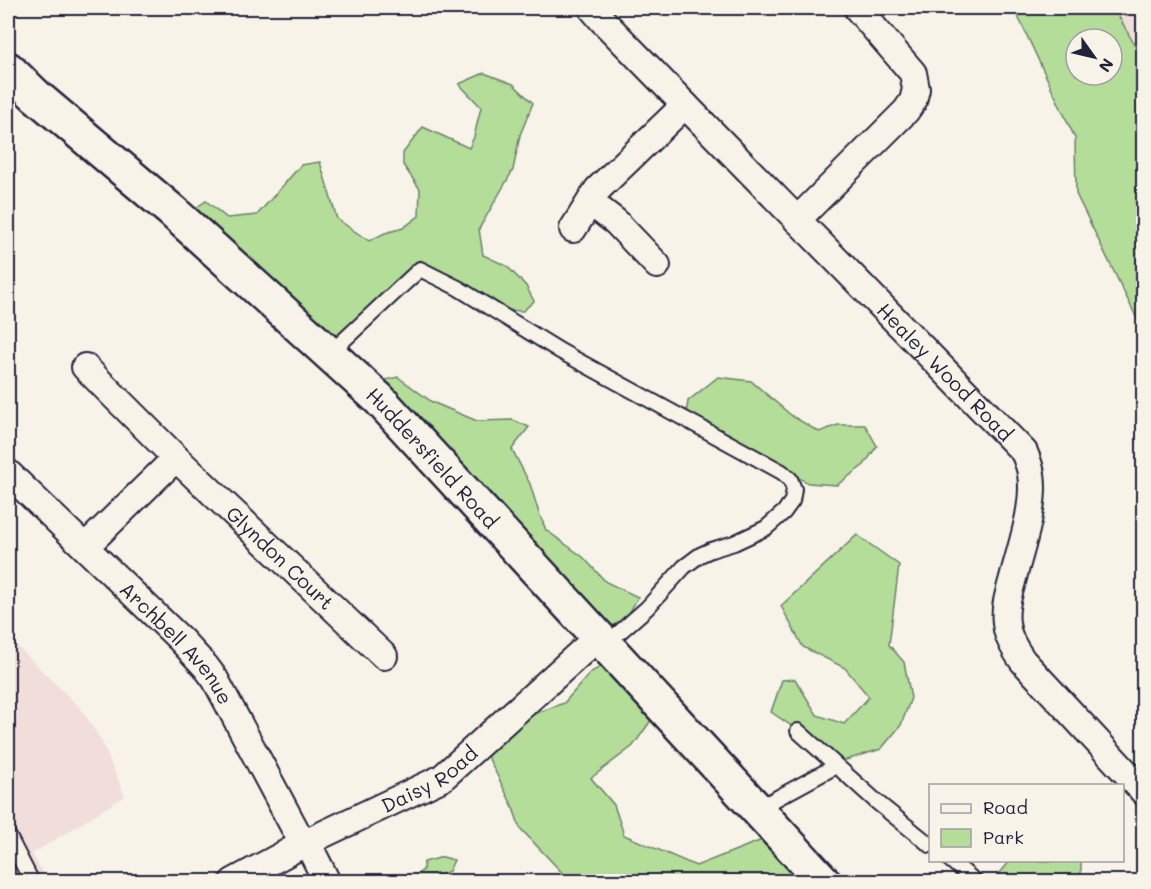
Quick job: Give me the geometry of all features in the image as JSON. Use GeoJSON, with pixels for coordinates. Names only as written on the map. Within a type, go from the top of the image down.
{"type":"FeatureCollection","features":[{"type":"Feature","properties":{"kind":"main road","name":"Huddersfield Road"},"geometry":{"type":"LineString","coordinates":[[8,69],[36,96],[172,211],[379,399],[824,882]]}},
{"type":"Feature","properties":{"kind":"street","name":"Healey Wood Road"},"geometry":{"type":"LineString","coordinates":[[592,8],[1024,452],[1032,475],[1031,495],[1026,527],[1007,601],[1008,634],[1023,661],[1143,792]]}},
{"type":"Feature","properties":{"kind":"street"},"geometry":{"type":"LineString","coordinates":[[796,220],[906,111],[915,95],[916,84],[910,69],[857,8]]}},
{"type":"Feature","properties":{"kind":"street"},"geometry":{"type":"LineString","coordinates":[[573,229],[598,189],[685,105]]}},
{"type":"Feature","properties":{"kind":"street"},"geometry":{"type":"LineString","coordinates":[[590,202],[616,222],[657,265]]}},
{"type":"Feature","properties":{"kind":"street","name":"Glyndon Court"},"geometry":{"type":"LineString","coordinates":[[85,368],[384,656]]}},
{"type":"Feature","properties":{"kind":"street"},"geometry":{"type":"LineString","coordinates":[[85,548],[176,458]]}},
{"type":"Feature","properties":{"kind":"street","name":"Archbell Avenue"},"geometry":{"type":"LineString","coordinates":[[8,473],[181,640],[211,673],[327,882]]}},
{"type":"Feature","properties":{"kind":"street","name":"Daisy Road"},"geometry":{"type":"LineString","coordinates":[[232,882],[305,843],[441,778],[602,641]]}},
{"type":"Feature","properties":{"kind":"lane"},"geometry":{"type":"LineString","coordinates":[[329,354],[420,269],[458,288],[560,351],[782,472],[789,479],[794,489],[792,501],[784,512],[766,528],[700,555],[684,567],[647,608],[602,641]]}},
{"type":"Feature","properties":{"kind":"lane"},"geometry":{"type":"LineString","coordinates":[[798,731],[878,803],[929,844]]}},
{"type":"Feature","properties":{"kind":"lane"},"geometry":{"type":"LineString","coordinates":[[757,809],[836,766]]}},
{"type":"Feature","properties":{"kind":"lane"},"geometry":{"type":"LineString","coordinates":[[8,835],[32,882]]}},
{"type":"Feature","properties":{"kind":"lane"},"geometry":{"type":"LineString","coordinates":[[951,862],[976,882]]}},
{"type":"Feature","properties":{"kind":"shaded area"},"geometry":{"type":"Polygon","coordinates":[[[1114,8],[1143,8],[1143,60],[1114,8]]]}},
{"type":"Feature","properties":{"kind":"shaded area"},"geometry":{"type":"Polygon","coordinates":[[[8,637],[81,709],[101,740],[125,796],[32,854],[47,881],[20,881],[12,868],[8,870],[8,637]]]}},
{"type":"Feature","properties":{"kind":"green space"},"geometry":{"type":"Polygon","coordinates":[[[1014,8],[1114,8],[1143,60],[1143,331],[1076,194],[1075,138],[1014,8]]]}},
{"type":"Feature","properties":{"kind":"green space"},"geometry":{"type":"Polygon","coordinates":[[[484,73],[513,84],[533,103],[520,135],[513,170],[479,229],[483,255],[507,266],[526,286],[534,301],[523,311],[503,310],[422,266],[407,271],[355,322],[332,340],[193,210],[206,201],[227,218],[257,215],[301,165],[320,162],[337,219],[369,241],[403,228],[419,216],[420,189],[403,165],[403,153],[423,127],[469,148],[481,107],[459,84],[484,73]]]}},
{"type":"Feature","properties":{"kind":"green space"},"geometry":{"type":"Polygon","coordinates":[[[398,377],[432,402],[477,421],[513,420],[529,427],[512,449],[530,484],[546,530],[583,557],[606,582],[638,597],[626,619],[610,627],[388,391],[385,380],[398,377]]]}},
{"type":"Feature","properties":{"kind":"green space"},"geometry":{"type":"Polygon","coordinates":[[[718,377],[751,381],[792,416],[819,432],[838,425],[865,425],[877,446],[864,465],[837,485],[808,483],[686,415],[688,401],[718,377]]]}},
{"type":"Feature","properties":{"kind":"green space"},"geometry":{"type":"Polygon","coordinates":[[[857,535],[899,565],[889,645],[904,662],[911,698],[901,725],[881,749],[843,761],[771,712],[782,680],[795,679],[817,715],[844,724],[869,697],[845,668],[803,647],[781,606],[857,535]]]}},
{"type":"Feature","properties":{"kind":"green space"},"geometry":{"type":"Polygon","coordinates":[[[604,665],[652,719],[633,746],[591,778],[614,805],[624,835],[696,866],[762,840],[798,881],[570,881],[520,828],[512,805],[487,755],[500,735],[523,718],[564,703],[591,672],[604,665]]]}},
{"type":"Feature","properties":{"kind":"green space"},"geometry":{"type":"Polygon","coordinates":[[[443,857],[454,860],[449,871],[431,881],[407,881],[423,870],[424,862],[443,857]]]}},
{"type":"Feature","properties":{"kind":"green space"},"geometry":{"type":"Polygon","coordinates":[[[1009,862],[1081,862],[1081,874],[1074,881],[993,881],[1009,862]]]}}]}
